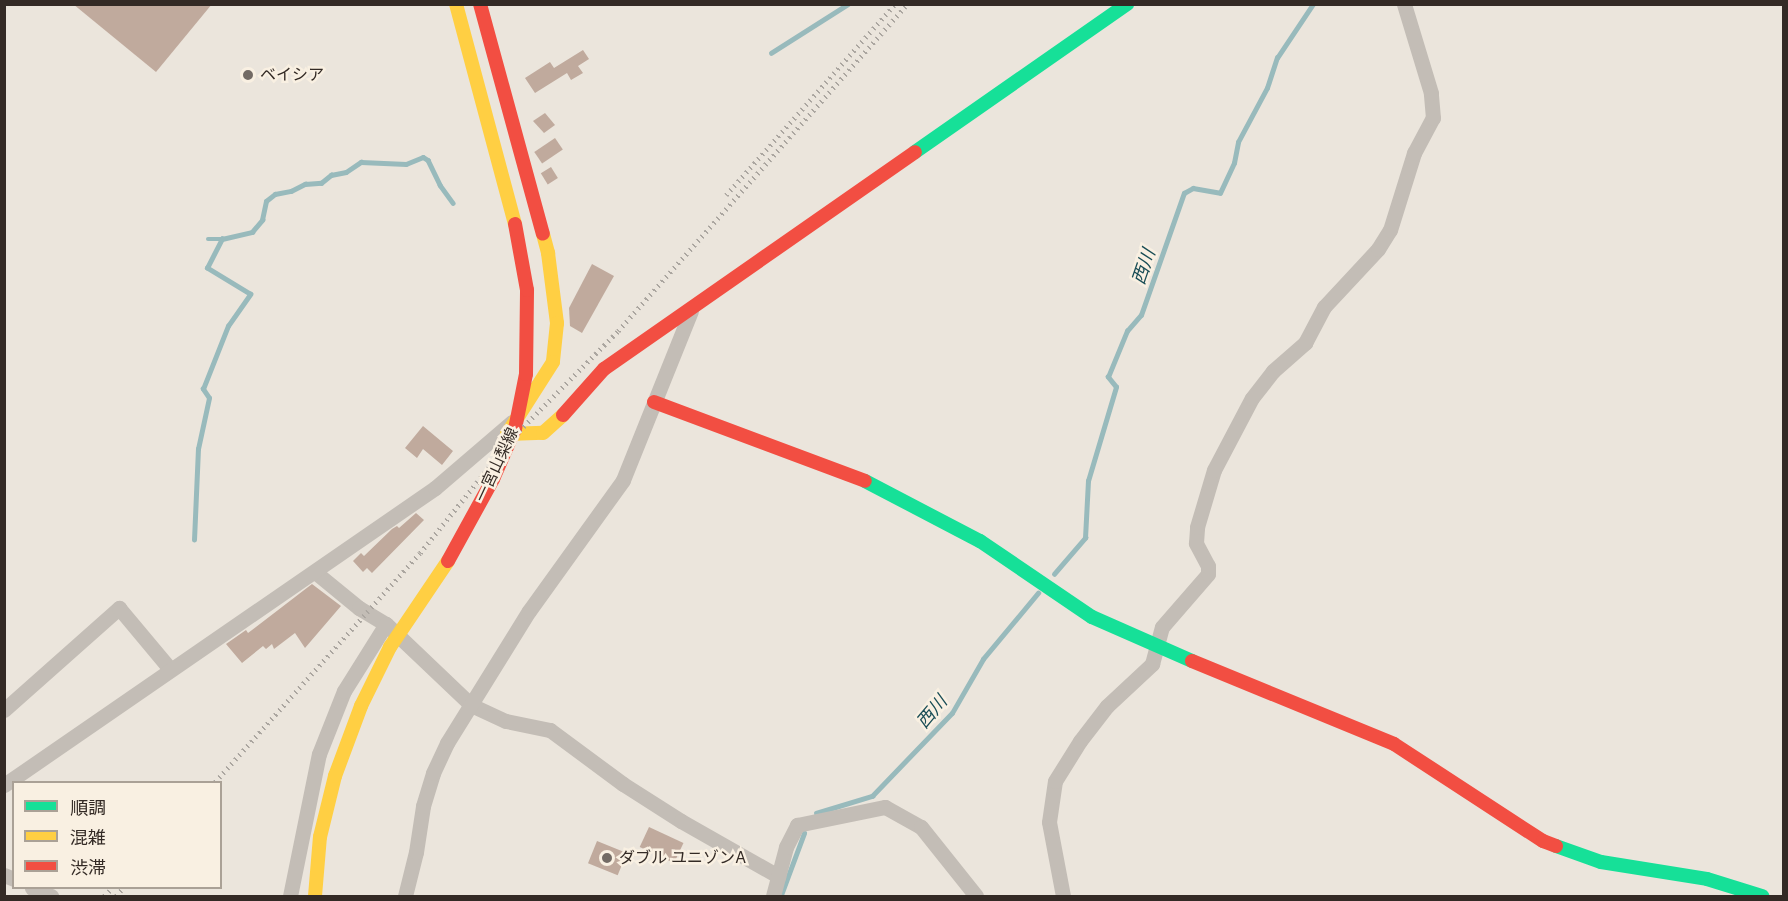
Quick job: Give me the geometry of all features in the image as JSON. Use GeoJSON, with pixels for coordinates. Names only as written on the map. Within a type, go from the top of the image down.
{"type":"FeatureCollection","features":[{"type":"Feature","properties":{"kind":"street","name":"一宮山梨線"},"geometry":{"type":"LineString","coordinates":[[315,897],[321,837],[335,776],[361,706],[390,647],[449,559],[493,479],[515,429],[526,374],[527,290],[519,238],[456,4]]}},
{"type":"Feature","properties":{"kind":"street"},"geometry":{"type":"LineString","coordinates":[[480,4],[548,253],[556,323],[553,362],[507,434],[543,433],[554,425],[604,369],[691,311],[1127,4]]}},
{"type":"Feature","properties":{"kind":"street"},"geometry":{"type":"LineString","coordinates":[[1063,897],[1049,822],[1055,781],[1080,741],[1107,706],[1152,664],[1162,627],[1208,574],[1208,566],[1196,543],[1197,526],[1214,470],[1252,398],[1273,370],[1305,343],[1324,307],[1378,249],[1390,230],[1414,153],[1433,118],[1431,93],[1404,4]]}},
{"type":"Feature","properties":{"kind":"street"},"geometry":{"type":"LineString","coordinates":[[405,897],[423,806],[433,773],[447,743],[530,611],[623,480],[691,311]]}},
{"type":"Feature","properties":{"kind":"street"},"geometry":{"type":"LineString","coordinates":[[654,402],[865,481],[980,541],[1092,617],[1156,647],[1394,744],[1543,841],[1600,862],[1707,879],[1762,897]]}},
{"type":"Feature","properties":{"kind":"street"},"geometry":{"type":"LineString","coordinates":[[4,785],[435,488],[516,419]]}},
{"type":"Feature","properties":{"kind":"street"},"geometry":{"type":"LineString","coordinates":[[315,572],[359,608],[386,624],[471,705],[506,721],[550,730],[623,784],[778,876]]}},
{"type":"Feature","properties":{"kind":"street"},"geometry":{"type":"LineString","coordinates":[[4,710],[119,608],[170,669]]}},
{"type":"Feature","properties":{"kind":"street"},"geometry":{"type":"LineString","coordinates":[[290,897],[319,754],[344,691],[386,624]]}},
{"type":"Feature","properties":{"kind":"street"},"geometry":{"type":"LineString","coordinates":[[773,897],[786,847],[797,825],[885,807],[921,827],[976,897]]}},
{"type":"Feature","properties":{"kind":"street"},"geometry":{"type":"LineString","coordinates":[[34,889],[51,897]]}},
{"type":"Feature","properties":{"kind":"building"},"geometry":{"type":"Polygon","coordinates":[[[73,4],[212,4],[156,72],[73,4]]]}},
{"type":"Feature","properties":{"kind":"building"},"geometry":{"type":"Polygon","coordinates":[[[583,50],[589,59],[578,66],[583,73],[571,80],[567,73],[535,93],[525,78],[550,62],[554,68],[583,50]]]}},
{"type":"Feature","properties":{"kind":"building"},"geometry":{"type":"Polygon","coordinates":[[[545,113],[555,125],[544,133],[533,121],[545,113]]]}},
{"type":"Feature","properties":{"kind":"building"},"geometry":{"type":"Polygon","coordinates":[[[555,138],[563,150],[542,164],[534,152],[555,138]]]}},
{"type":"Feature","properties":{"kind":"building"},"geometry":{"type":"Polygon","coordinates":[[[551,167],[558,178],[548,184],[541,173],[551,167]]]}},
{"type":"Feature","properties":{"kind":"building"},"geometry":{"type":"Polygon","coordinates":[[[592,264],[614,276],[582,333],[570,326],[569,308],[592,264]]]}},
{"type":"Feature","properties":{"kind":"building"},"geometry":{"type":"Polygon","coordinates":[[[423,426],[453,451],[442,465],[423,449],[417,458],[405,448],[423,426]]]}},
{"type":"Feature","properties":{"kind":"building"},"geometry":{"type":"Polygon","coordinates":[[[416,513],[424,520],[372,573],[367,568],[363,572],[353,561],[361,553],[364,556],[392,529],[397,526],[399,528],[416,513]]]}},
{"type":"Feature","properties":{"kind":"building"},"geometry":{"type":"Polygon","coordinates":[[[312,584],[341,606],[305,648],[295,633],[274,649],[272,644],[266,649],[263,646],[242,663],[226,644],[246,630],[248,633],[312,584]]]}},
{"type":"Feature","properties":{"kind":"building"},"geometry":{"type":"Polygon","coordinates":[[[649,827],[683,843],[674,863],[640,847],[649,827]]]}},
{"type":"Feature","properties":{"kind":"building","name":"ダブル ユニゾンA"},"geometry":{"type":"Polygon","coordinates":[[[597,841],[627,853],[618,875],[588,863],[597,841]]]}},
{"type":"Feature","properties":{"kind":"waterway"},"geometry":{"type":"LineString","coordinates":[[771,53],[848,4]]}},
{"type":"Feature","properties":{"kind":"waterway","name":"西川"},"geometry":{"type":"LineString","coordinates":[[1054,574],[1085,538],[1088,481],[1116,387],[1108,377],[1127,331],[1141,315],[1184,193],[1193,188],[1220,193],[1234,163],[1238,142],[1267,88],[1277,58],[1313,4]]}},
{"type":"Feature","properties":{"kind":"waterway"},"geometry":{"type":"LineString","coordinates":[[208,239],[222,239],[252,232],[262,220],[266,201],[275,194],[291,191],[305,184],[321,183],[331,175],[346,172],[361,162],[406,164],[423,157],[428,160],[440,185],[453,203]]}},
{"type":"Feature","properties":{"kind":"waterway"},"geometry":{"type":"LineString","coordinates":[[194,540],[198,449],[209,398],[203,389],[228,326],[250,294],[207,268],[222,239]]}},
{"type":"Feature","properties":{"kind":"waterway","name":"西川"},"geometry":{"type":"LineString","coordinates":[[816,813],[872,796],[952,713],[983,659],[1038,593]]}},
{"type":"Feature","properties":{"kind":"waterway","name":"西川"},"geometry":{"type":"LineString","coordinates":[[781,895],[804,833]]}},
{"type":"Feature","properties":{"kind":"railway"},"geometry":{"type":"LineString","coordinates":[[726,195],[895,4]]}},
{"type":"Feature","properties":{"kind":"railway"},"geometry":{"type":"LineString","coordinates":[[216,781],[420,553],[515,435],[618,331],[907,4]]}},
{"type":"Feature","properties":{"kind":"railway"},"geometry":{"type":"LineString","coordinates":[[104,896],[111,889]]}},
{"type":"Feature","properties":{"kind":"railway"},"geometry":{"type":"LineString","coordinates":[[116,896],[122,889]]}},
{"type":"Feature","properties":{"kind":"traffic: fast"},"geometry":{"type":"LineString","coordinates":[[915,152],[1127,4]]}},
{"type":"Feature","properties":{"kind":"traffic: fast"},"geometry":{"type":"LineString","coordinates":[[865,481],[980,541],[1092,617],[1192,661]]}},
{"type":"Feature","properties":{"kind":"traffic: fast"},"geometry":{"type":"LineString","coordinates":[[1556,846],[1601,862],[1707,879],[1762,896]]}},
{"type":"Feature","properties":{"kind":"traffic: slow"},"geometry":{"type":"LineString","coordinates":[[456,4],[515,224]]}},
{"type":"Feature","properties":{"kind":"traffic: slow"},"geometry":{"type":"LineString","coordinates":[[543,234],[548,253],[557,323],[553,362],[507,434],[543,433],[563,415]]}},
{"type":"Feature","properties":{"kind":"traffic: slow"},"geometry":{"type":"LineString","coordinates":[[315,896],[320,837],[335,776],[361,706],[390,647],[448,561]]}},
{"type":"Feature","properties":{"kind":"traffic: jam"},"geometry":{"type":"LineString","coordinates":[[480,4],[543,234]]}},
{"type":"Feature","properties":{"kind":"traffic: jam"},"geometry":{"type":"LineString","coordinates":[[563,415],[604,369],[915,152]]}},
{"type":"Feature","properties":{"kind":"traffic: jam"},"geometry":{"type":"LineString","coordinates":[[448,561],[493,479],[515,429],[526,374],[527,290],[515,224]]}},
{"type":"Feature","properties":{"kind":"traffic: jam"},"geometry":{"type":"LineString","coordinates":[[654,402],[865,481]]}},
{"type":"Feature","properties":{"kind":"traffic: jam"},"geometry":{"type":"LineString","coordinates":[[1192,661],[1394,744],[1543,841],[1556,846]]}},
{"type":"Feature","properties":{"kind":"place","name":"ベイシア"},"geometry":{"type":"Point","coordinates":[248,75]}},
{"type":"Feature","properties":{"kind":"place","name":"ダブル ユニゾンA"},"geometry":{"type":"Point","coordinates":[607,858]}}]}
